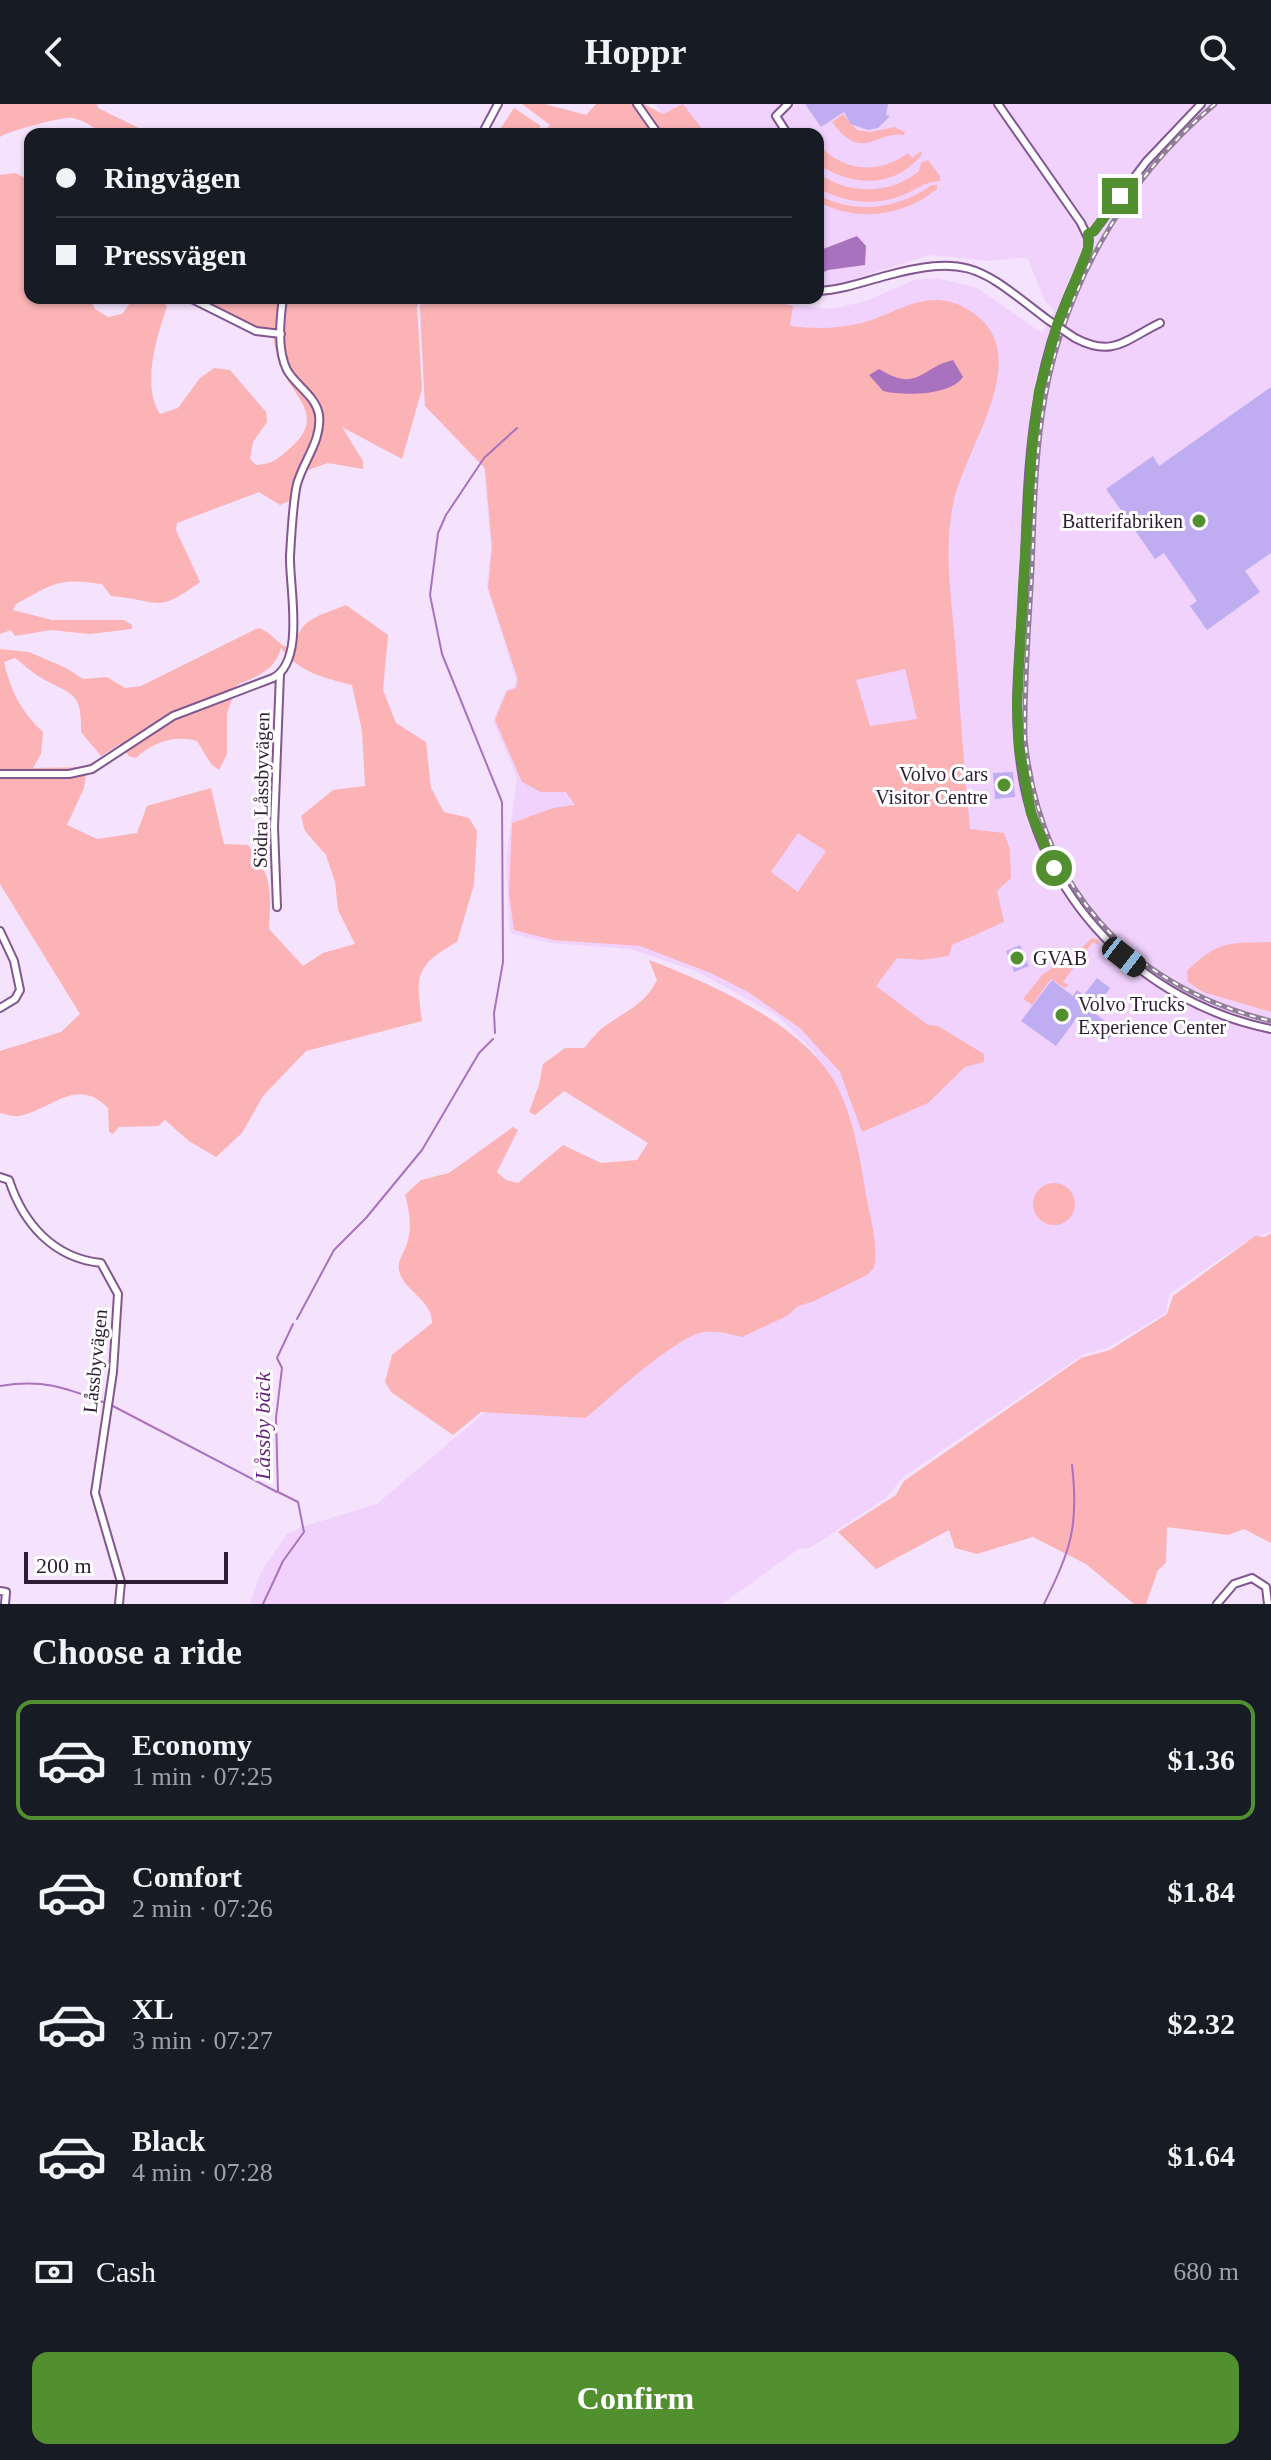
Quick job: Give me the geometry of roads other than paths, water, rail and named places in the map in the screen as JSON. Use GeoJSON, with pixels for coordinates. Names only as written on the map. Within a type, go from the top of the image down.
{"type":"FeatureCollection","features":[{"type":"Feature","properties":{"kind":"street"},"geometry":{"type":"LineString","coordinates":[[485,128],[498,104]]}},
{"type":"Feature","properties":{"kind":"street"},"geometry":{"type":"LineString","coordinates":[[637,104],[654,128]]}},
{"type":"Feature","properties":{"kind":"street"},"geometry":{"type":"LineString","coordinates":[[784,128],[776,116],[788,104]]}},
{"type":"Feature","properties":{"kind":"street"},"geometry":{"type":"LineString","coordinates":[[998,104],[1088,234],[1088,249],[1047,356],[1032,446],[1017,705],[1025,789],[1037,832],[1054,868],[1081,911],[1108,942],[1162,986],[1197,1004],[1271,1029]]}},
{"type":"Feature","properties":{"kind":"street"},"geometry":{"type":"LineString","coordinates":[[1088,234],[1094,231],[1146,162],[1201,104]]}},
{"type":"Feature","properties":{"kind":"street"},"geometry":{"type":"LineString","coordinates":[[824,290],[922,266],[961,266],[994,280],[1075,338],[1098,349],[1109,348],[1160,323]]}},
{"type":"Feature","properties":{"kind":"street"},"geometry":{"type":"LineString","coordinates":[[202,304],[256,331],[281,334],[283,304]]}},
{"type":"Feature","properties":{"kind":"street","name":"Södra Låssbyvägen"},"geometry":{"type":"LineString","coordinates":[[277,907],[274,827],[280,674],[286,664],[293,634],[290,558],[296,489],[315,441],[319,418],[312,400],[288,371],[281,334]]}},
{"type":"Feature","properties":{"kind":"street"},"geometry":{"type":"LineString","coordinates":[[0,774],[69,774],[92,769],[173,716],[280,674]]}},
{"type":"Feature","properties":{"kind":"street"},"geometry":{"type":"LineString","coordinates":[[0,931],[14,961],[20,990],[15,999],[0,1008]]}},
{"type":"Feature","properties":{"kind":"street","name":"Låssbyvägen"},"geometry":{"type":"LineString","coordinates":[[0,1177],[9,1180],[22,1212],[37,1231],[62,1250],[101,1263],[118,1294],[113,1372],[95,1493],[121,1582],[119,1604]]}},
{"type":"Feature","properties":{"kind":"street"},"geometry":{"type":"LineString","coordinates":[[1217,1604],[1234,1584],[1252,1578],[1266,1587],[1268,1604]]}},
{"type":"Feature","properties":{"kind":"street"},"geometry":{"type":"LineString","coordinates":[[0,1591],[6,1592],[5,1604]]}},
{"type":"Feature","properties":{"kind":"waterway"},"geometry":{"type":"LineString","coordinates":[[495,1033],[494,1013],[503,962],[502,802],[442,654],[430,595],[438,533],[446,515],[484,458],[517,428]]}},
{"type":"Feature","properties":{"kind":"waterway"},"geometry":{"type":"LineString","coordinates":[[297,1319],[334,1250],[366,1218],[422,1150],[479,1053],[493,1039]]}},
{"type":"Feature","properties":{"kind":"waterway","name":"Låssby bäck"},"geometry":{"type":"LineString","coordinates":[[263,1604],[283,1561],[304,1532],[298,1502],[278,1492],[276,1418],[282,1368],[277,1358],[293,1324]]}},
{"type":"Feature","properties":{"kind":"waterway"},"geometry":{"type":"LineString","coordinates":[[0,1386],[28,1383],[53,1386],[103,1402]]}},
{"type":"Feature","properties":{"kind":"waterway"},"geometry":{"type":"LineString","coordinates":[[111,1405],[277,1492]]}},
{"type":"Feature","properties":{"kind":"waterway"},"geometry":{"type":"LineString","coordinates":[[1044,1604],[1071,1537],[1074,1505],[1072,1465]]}},
{"type":"Feature","properties":{"kind":"railway"},"geometry":{"type":"LineString","coordinates":[[1215,104],[1151,169],[1124,205],[1079,286],[1063,329],[1050,373],[1038,455],[1025,739],[1034,792],[1050,840],[1072,884],[1100,922],[1134,955],[1174,983],[1220,1005],[1271,1021]]}},
{"type":"Feature","properties":{"kind":"place","name":"Batterifabriken"},"geometry":{"type":"Point","coordinates":[1199,521]}},
{"type":"Feature","properties":{"kind":"place","name":"Volvo Cars Visitor Centre"},"geometry":{"type":"Point","coordinates":[1004,785]}},
{"type":"Feature","properties":{"kind":"place","name":"GVAB"},"geometry":{"type":"Point","coordinates":[1017,958]}},
{"type":"Feature","properties":{"kind":"place","name":"Volvo Trucks Experience Center"},"geometry":{"type":"Point","coordinates":[1062,1015]}}]}
